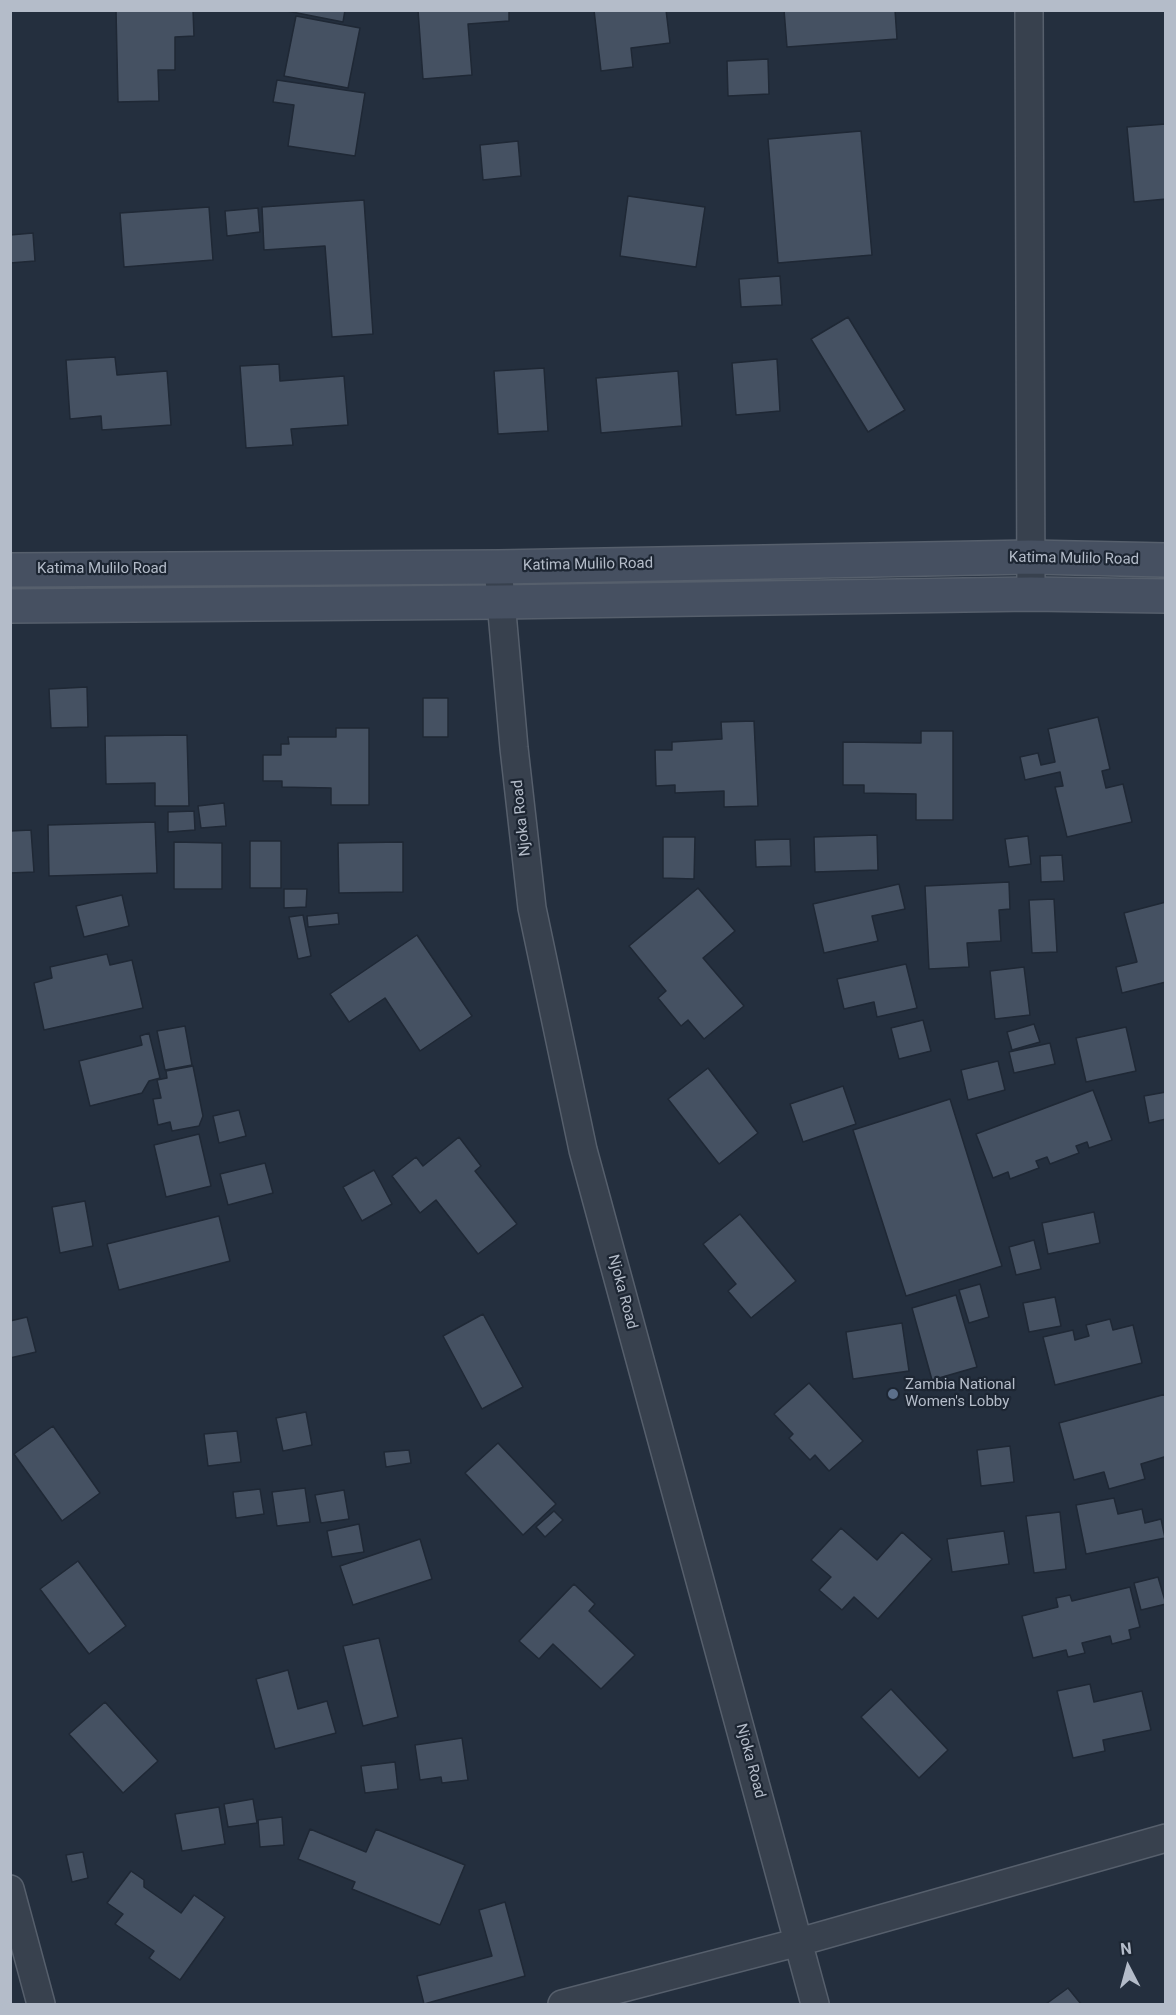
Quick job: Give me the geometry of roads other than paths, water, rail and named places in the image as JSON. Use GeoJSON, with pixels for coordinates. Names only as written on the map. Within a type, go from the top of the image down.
{"type":"FeatureCollection","features":[{"type":"Feature","properties":{"kind":"main road","name":"Katima Mulilo Road"},"geometry":{"type":"LineString","coordinates":[[10,570],[498,567],[1031,557],[1166,560]]}},
{"type":"Feature","properties":{"kind":"main road"},"geometry":{"type":"LineString","coordinates":[[10,606],[1031,594],[1166,596]]}},
{"type":"Feature","properties":{"kind":"street"},"geometry":{"type":"LineString","coordinates":[[1029,10],[1031,594]]}},
{"type":"Feature","properties":{"kind":"street","name":"Njoka Road"},"geometry":{"type":"LineString","coordinates":[[498,567],[514,748],[532,908],[583,1150],[815,2004]]}},
{"type":"Feature","properties":{"kind":"street"},"geometry":{"type":"LineString","coordinates":[[562,2004],[799,1942],[1166,1838]]}},
{"type":"Feature","properties":{"kind":"street"},"geometry":{"type":"LineString","coordinates":[[10,1889],[41,2004]]}},
{"type":"Feature","properties":{"kind":"place","name":"Zambia National Women's Lobby"},"geometry":{"type":"Point","coordinates":[893,1394]}}]}
